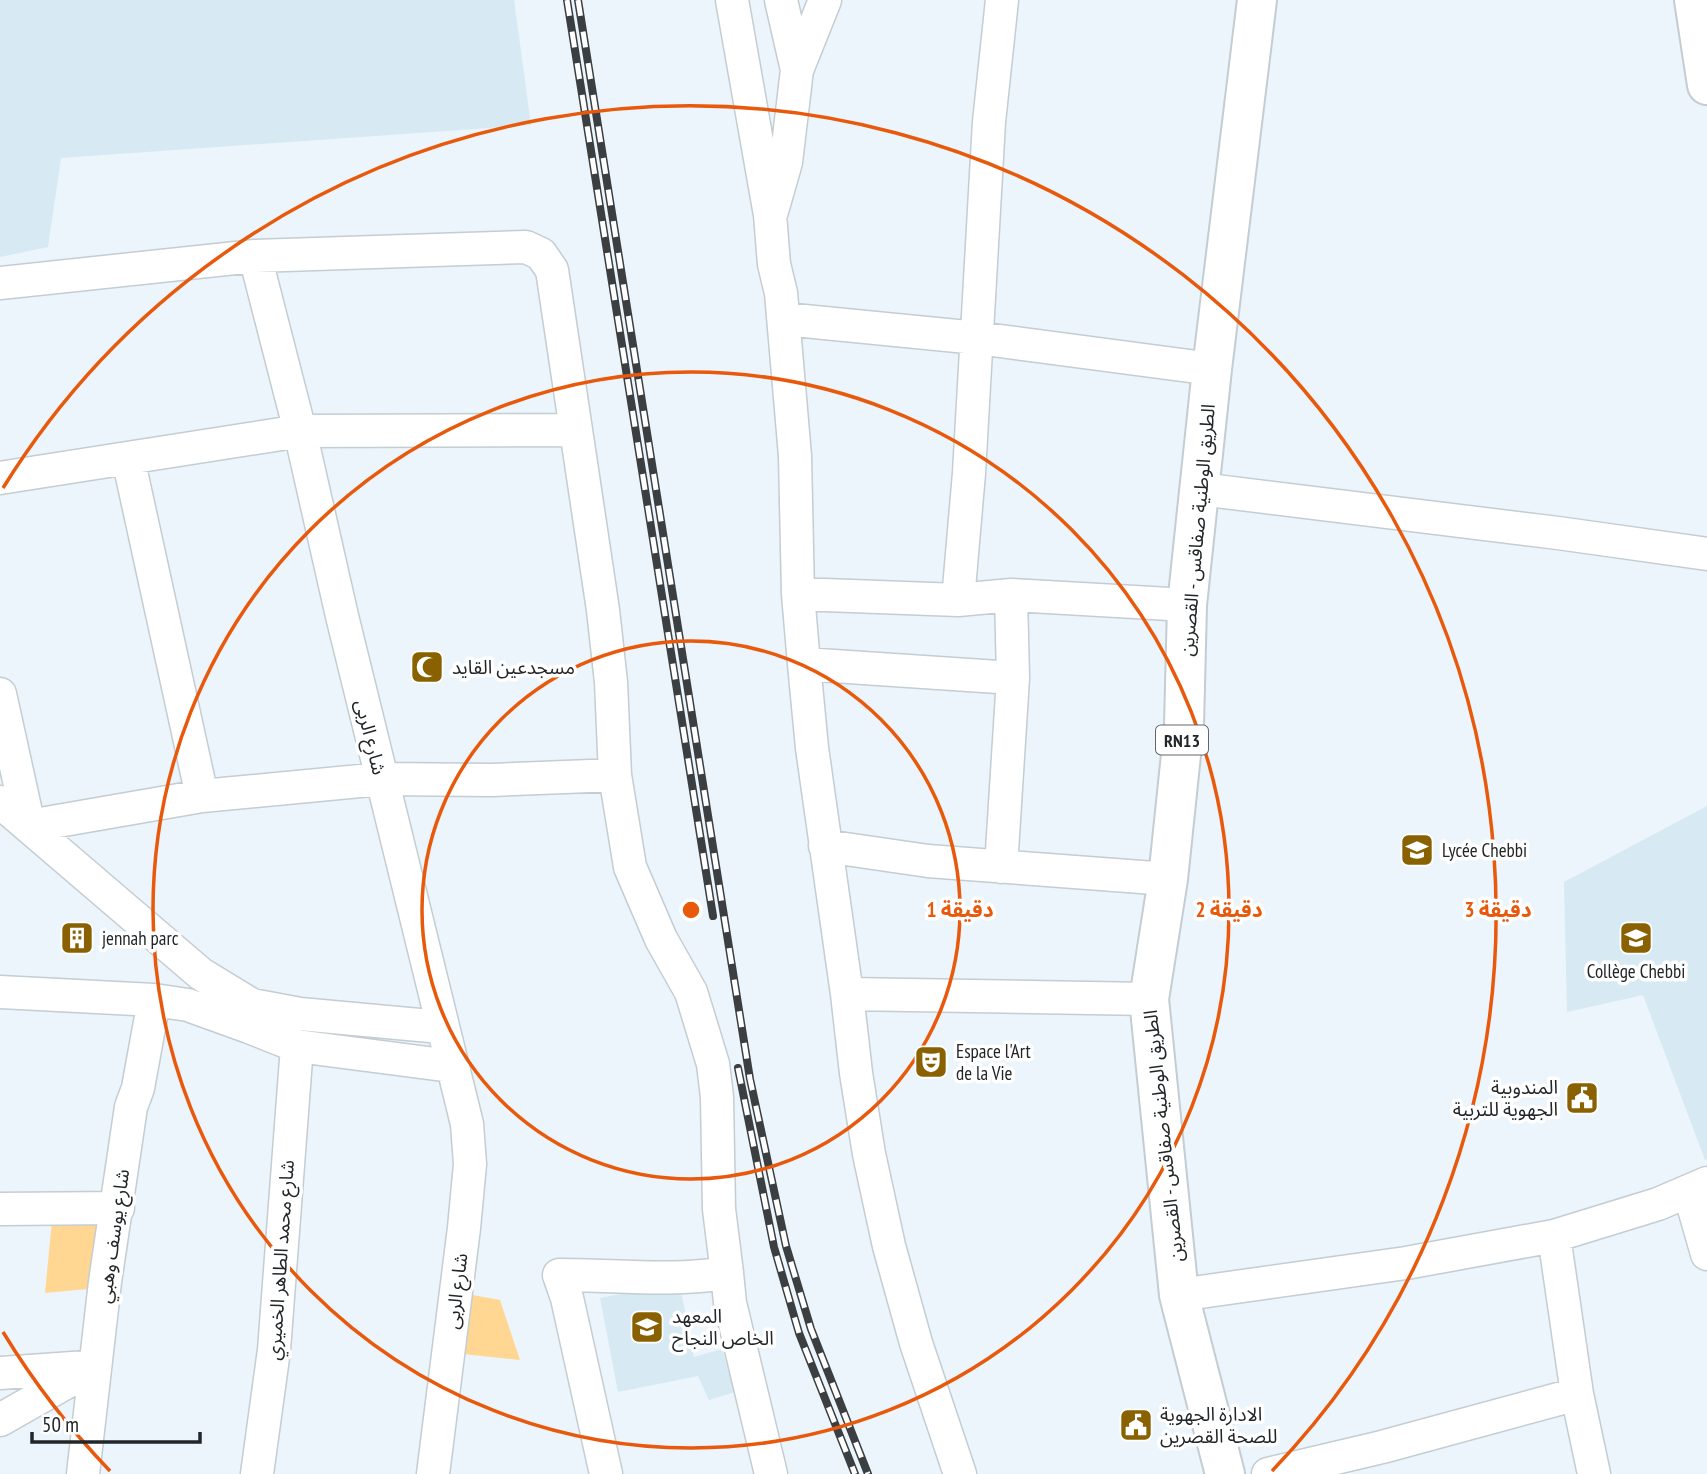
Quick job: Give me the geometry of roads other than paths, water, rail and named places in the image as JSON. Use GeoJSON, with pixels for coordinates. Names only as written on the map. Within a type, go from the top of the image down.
{"type":"FeatureCollection","features":[{"type":"Feature","properties":{"kind":"main road","name":"الطريق الوطنية صفاقس - القصرين"},"geometry":{"type":"LineString","coordinates":[[1225,1474],[1179,1295],[1149,999],[1168,879],[1184,726],[1187,605],[1212,369],[1257,0]]}},
{"type":"Feature","properties":{"kind":"main road"},"geometry":{"type":"LineString","coordinates":[[1694,0],[1707,85]]}},
{"type":"Feature","properties":{"kind":"street"},"geometry":{"type":"LineString","coordinates":[[732,0],[770,215],[774,264],[784,319],[804,664],[824,846],[847,994],[856,1073],[869,1154],[889,1246],[916,1343],[960,1474]]}},
{"type":"Feature","properties":{"kind":"street"},"geometry":{"type":"LineString","coordinates":[[781,0],[797,70]]}},
{"type":"Feature","properties":{"kind":"street"},"geometry":{"type":"LineString","coordinates":[[770,215],[786,162],[797,70],[825,0]]}},
{"type":"Feature","properties":{"kind":"street"},"geometry":{"type":"LineString","coordinates":[[958,600],[969,473],[989,122],[1002,0]]}},
{"type":"Feature","properties":{"kind":"street"},"geometry":{"type":"LineString","coordinates":[[0,283],[255,256],[498,247],[526,247],[541,254],[552,270],[611,682],[615,775],[631,867],[661,939],[691,992],[713,1065],[717,1097],[719,1209],[730,1303],[771,1474]]}},
{"type":"Feature","properties":{"kind":"street","name":"شارع الربى"},"geometry":{"type":"LineString","coordinates":[[255,256],[300,431],[441,1027],[467,1124],[470,1164],[433,1474]]}},
{"type":"Feature","properties":{"kind":"street"},"geometry":{"type":"LineString","coordinates":[[784,319],[977,338],[1212,369]]}},
{"type":"Feature","properties":{"kind":"street"},"geometry":{"type":"LineString","coordinates":[[0,478],[300,431],[576,430]]}},
{"type":"Feature","properties":{"kind":"street"},"geometry":{"type":"LineString","coordinates":[[128,457],[202,796]]}},
{"type":"Feature","properties":{"kind":"street"},"geometry":{"type":"LineString","coordinates":[[1200,489],[1707,554]]}},
{"type":"Feature","properties":{"kind":"street"},"geometry":{"type":"LineString","coordinates":[[798,594],[958,600],[1011,595],[1187,605]]}},
{"type":"Feature","properties":{"kind":"street"},"geometry":{"type":"LineString","coordinates":[[1001,867],[1013,678],[1011,595]]}},
{"type":"Feature","properties":{"kind":"street"},"geometry":{"type":"LineString","coordinates":[[804,664],[1013,678]]}},
{"type":"Feature","properties":{"kind":"street"},"geometry":{"type":"LineString","coordinates":[[0,694],[29,826]]}},
{"type":"Feature","properties":{"kind":"street"},"geometry":{"type":"LineString","coordinates":[[29,826],[202,796],[382,779],[492,780],[615,775]]}},
{"type":"Feature","properties":{"kind":"street"},"geometry":{"type":"LineString","coordinates":[[0,802],[251,1016],[297,1046],[451,1066]]}},
{"type":"Feature","properties":{"kind":"street"},"geometry":{"type":"LineString","coordinates":[[824,846],[928,861],[1168,879]]}},
{"type":"Feature","properties":{"kind":"street"},"geometry":{"type":"LineString","coordinates":[[0,992],[154,1000],[251,1016],[300,1014],[441,1027]]}},
{"type":"Feature","properties":{"kind":"street"},"geometry":{"type":"LineString","coordinates":[[847,994],[1149,999]]}},
{"type":"Feature","properties":{"kind":"street","name":"شارع يوسف وهبي"},"geometry":{"type":"LineString","coordinates":[[83,1474],[105,1282],[131,1107],[138,1088],[154,1000]]}},
{"type":"Feature","properties":{"kind":"street","name":"شارع محمد الطاهر الخميري"},"geometry":{"type":"LineString","coordinates":[[257,1474],[274,1350],[297,1046]]}},
{"type":"Feature","properties":{"kind":"street"},"geometry":{"type":"LineString","coordinates":[[1179,1295],[1406,1264],[1554,1236],[1658,1204],[1698,1187],[1707,1254]]}},
{"type":"Feature","properties":{"kind":"street"},"geometry":{"type":"LineString","coordinates":[[0,1209],[118,1208]]}},
{"type":"Feature","properties":{"kind":"street"},"geometry":{"type":"LineString","coordinates":[[1554,1236],[1577,1394],[1594,1474]]}},
{"type":"Feature","properties":{"kind":"street"},"geometry":{"type":"LineString","coordinates":[[606,1474],[567,1298],[559,1275],[626,1279],[696,1278],[727,1273]]}},
{"type":"Feature","properties":{"kind":"street"},"geometry":{"type":"LineString","coordinates":[[0,1373],[96,1366]]}},
{"type":"Feature","properties":{"kind":"street"},"geometry":{"type":"LineString","coordinates":[[0,1420],[96,1366]]}},
{"type":"Feature","properties":{"kind":"street"},"geometry":{"type":"LineString","coordinates":[[1268,1474],[1382,1447],[1577,1394]]}},
{"type":"Feature","properties":{"kind":"railway"},"geometry":{"type":"LineString","coordinates":[[567,0],[713,916]]}},
{"type":"Feature","properties":{"kind":"railway"},"geometry":{"type":"LineString","coordinates":[[578,0],[750,1079],[786,1246],[811,1329],[868,1474]]}},
{"type":"Feature","properties":{"kind":"railway"},"geometry":{"type":"LineString","coordinates":[[738,1068],[774,1247],[799,1333],[855,1474]]}},
{"type":"Feature","properties":{"kind":"place","name":"مسجدعين القايد"},"geometry":{"type":"Point","coordinates":[427,667]}},
{"type":"Feature","properties":{"kind":"place","name":"Lycée Chebbi"},"geometry":{"type":"Point","coordinates":[1417,850]}},
{"type":"Feature","properties":{"kind":"place","name":"jennah parc"},"geometry":{"type":"Point","coordinates":[77,938]}},
{"type":"Feature","properties":{"kind":"place","name":"Collège Chebbi"},"geometry":{"type":"Point","coordinates":[1636,938]}},
{"type":"Feature","properties":{"kind":"place","name":"Espace l'Art de la Vie"},"geometry":{"type":"Point","coordinates":[931,1062]}},
{"type":"Feature","properties":{"kind":"place","name":"المندوبية الجهوية للتربية"},"geometry":{"type":"Point","coordinates":[1582,1098]}},
{"type":"Feature","properties":{"kind":"place","name":"المعهد الخاص النجاح"},"geometry":{"type":"Point","coordinates":[647,1327]}},
{"type":"Feature","properties":{"kind":"place","name":"الادارة الجهوية للصحة القصرين"},"geometry":{"type":"Point","coordinates":[1136,1425]}}]}
